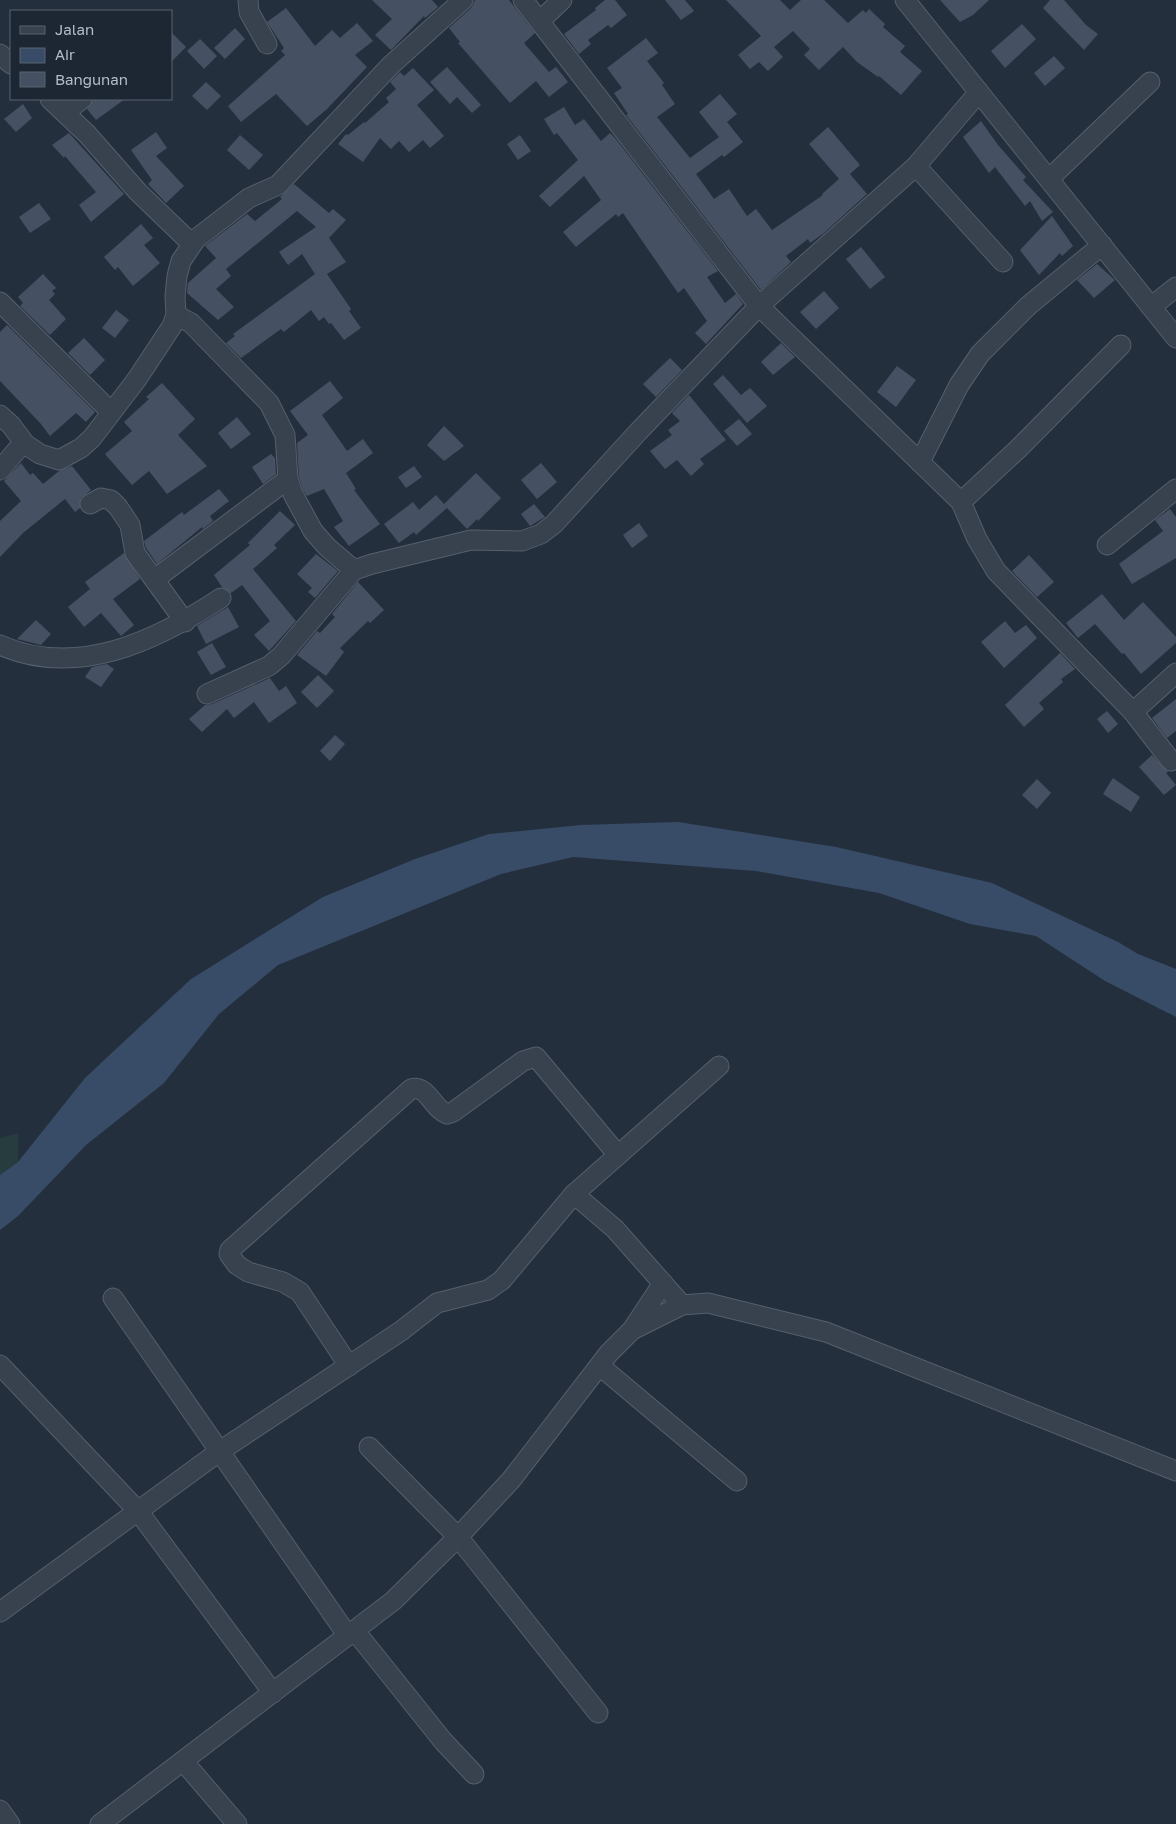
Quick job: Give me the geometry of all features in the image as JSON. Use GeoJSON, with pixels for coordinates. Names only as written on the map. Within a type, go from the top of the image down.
{"type":"FeatureCollection","features":[{"type":"Feature","properties":{"kind":"street"},"geometry":{"type":"LineString","coordinates":[[248,0],[249,12],[267,44]]}},
{"type":"Feature","properties":{"kind":"street"},"geometry":{"type":"LineString","coordinates":[[0,415],[11,425],[25,444],[49,457],[59,460],[81,448],[92,438],[137,379],[176,315],[177,276],[181,261],[192,244],[249,198],[278,185],[391,65],[463,0]]}},
{"type":"Feature","properties":{"kind":"street"},"geometry":{"type":"LineString","coordinates":[[523,0],[759,306],[961,502],[977,539],[996,571],[1012,590],[1133,712],[1171,761]]}},
{"type":"Feature","properties":{"kind":"street"},"geometry":{"type":"LineString","coordinates":[[540,21],[562,0]]}},
{"type":"Feature","properties":{"kind":"street"},"geometry":{"type":"LineString","coordinates":[[905,0],[1176,338]]}},
{"type":"Feature","properties":{"kind":"street"},"geometry":{"type":"LineString","coordinates":[[0,54],[10,63]]}},
{"type":"Feature","properties":{"kind":"street"},"geometry":{"type":"LineString","coordinates":[[1049,179],[1150,82]]}},
{"type":"Feature","properties":{"kind":"street"},"geometry":{"type":"LineString","coordinates":[[207,694],[269,666],[281,656],[354,570],[471,540],[522,541],[541,534],[554,524],[638,432],[759,306],[916,166],[979,92]]}},
{"type":"Feature","properties":{"kind":"street"},"geometry":{"type":"LineString","coordinates":[[51,100],[138,192],[192,244]]}},
{"type":"Feature","properties":{"kind":"street"},"geometry":{"type":"LineString","coordinates":[[65,113],[81,100]]}},
{"type":"Feature","properties":{"kind":"street"},"geometry":{"type":"LineString","coordinates":[[916,166],[1003,262]]}},
{"type":"Feature","properties":{"kind":"street"},"geometry":{"type":"LineString","coordinates":[[920,462],[959,385],[980,354],[1028,306],[1102,245]]}},
{"type":"Feature","properties":{"kind":"street"},"geometry":{"type":"LineString","coordinates":[[1151,307],[1176,287]]}},
{"type":"Feature","properties":{"kind":"street"},"geometry":{"type":"LineString","coordinates":[[0,302],[110,412]]}},
{"type":"Feature","properties":{"kind":"street"},"geometry":{"type":"LineString","coordinates":[[176,315],[191,323],[269,403],[285,435],[288,479],[293,494],[313,531],[327,547],[354,570]]}},
{"type":"Feature","properties":{"kind":"street"},"geometry":{"type":"LineString","coordinates":[[961,502],[1018,449],[1121,345]]}},
{"type":"Feature","properties":{"kind":"street"},"geometry":{"type":"LineString","coordinates":[[0,470],[17,450],[25,444]]}},
{"type":"Feature","properties":{"kind":"street"},"geometry":{"type":"LineString","coordinates":[[155,579],[288,479]]}},
{"type":"Feature","properties":{"kind":"street"},"geometry":{"type":"LineString","coordinates":[[1107,545],[1176,490]]}},
{"type":"Feature","properties":{"kind":"street"},"geometry":{"type":"LineString","coordinates":[[90,504],[101,498],[114,502],[130,525],[135,553],[185,622]]}},
{"type":"Feature","properties":{"kind":"street"},"geometry":{"type":"LineString","coordinates":[[0,645],[15,652],[42,658],[70,659],[109,653],[143,642],[185,622],[221,598]]}},
{"type":"Feature","properties":{"kind":"street"},"geometry":{"type":"LineString","coordinates":[[1133,712],[1176,673]]}},
{"type":"Feature","properties":{"kind":"street"},"geometry":{"type":"LineString","coordinates":[[349,1366],[300,1292],[283,1282],[248,1272],[237,1265],[229,1254],[230,1250],[264,1218],[411,1089],[416,1087],[421,1089],[438,1109],[447,1114],[523,1061],[536,1056],[618,1155]]}},
{"type":"Feature","properties":{"kind":"street"},"geometry":{"type":"LineString","coordinates":[[0,1612],[220,1451],[401,1331],[437,1303],[488,1290],[502,1280],[574,1194],[719,1066]]}},
{"type":"Feature","properties":{"kind":"street"},"geometry":{"type":"LineString","coordinates":[[574,1194],[615,1229],[682,1305]]}},
{"type":"Feature","properties":{"kind":"street"},"geometry":{"type":"LineString","coordinates":[[100,1824],[393,1601],[458,1537],[511,1480],[600,1366],[632,1330],[663,1283]]}},
{"type":"Feature","properties":{"kind":"street"},"geometry":{"type":"LineString","coordinates":[[114,1298],[220,1451],[351,1634],[443,1741],[474,1774]]}},
{"type":"Feature","properties":{"kind":"street"},"geometry":{"type":"LineString","coordinates":[[632,1330],[682,1305],[708,1303],[826,1332],[1176,1471]]}},
{"type":"Feature","properties":{"kind":"street"},"geometry":{"type":"LineString","coordinates":[[0,1366],[138,1511],[273,1693]]}},
{"type":"Feature","properties":{"kind":"street"},"geometry":{"type":"LineString","coordinates":[[600,1366],[737,1481]]}},
{"type":"Feature","properties":{"kind":"street"},"geometry":{"type":"LineString","coordinates":[[369,1447],[458,1537],[598,1713]]}},
{"type":"Feature","properties":{"kind":"street"},"geometry":{"type":"LineString","coordinates":[[183,1761],[237,1824]]}},
{"type":"Feature","properties":{"kind":"street"},"geometry":{"type":"LineString","coordinates":[[0,1810],[10,1824]]}},
{"type":"Feature","properties":{"kind":"green space"},"geometry":{"type":"Polygon","coordinates":[[[18,1133],[18,1162],[0,1175],[0,1138],[18,1133]]]}},
{"type":"Feature","properties":{"kind":"water"},"geometry":{"type":"Polygon","coordinates":[[[678,822],[836,847],[992,883],[1118,942],[1138,954],[1176,969],[1176,1017],[1105,981],[1036,936],[970,924],[879,893],[756,871],[573,857],[501,874],[278,965],[219,1014],[164,1083],[86,1145],[18,1216],[0,1230],[0,1175],[18,1162],[85,1078],[191,979],[323,897],[415,859],[489,834],[581,825],[678,822]]]}},
{"type":"Feature","properties":{"kind":"building"},"geometry":{"type":"Polygon","coordinates":[[[372,0],[432,0],[438,7],[425,18],[424,16],[391,50],[375,35],[392,19],[372,0]]]}},
{"type":"Feature","properties":{"kind":"building"},"geometry":{"type":"Polygon","coordinates":[[[475,0],[509,0],[535,33],[524,43],[549,72],[556,67],[568,82],[549,97],[536,81],[510,103],[458,43],[460,42],[449,28],[471,8],[475,0]]]}},
{"type":"Feature","properties":{"kind":"building"},"geometry":{"type":"Polygon","coordinates":[[[605,0],[615,0],[627,15],[611,28],[608,25],[588,40],[591,44],[579,54],[564,34],[596,10],[595,8],[605,0]]]}},
{"type":"Feature","properties":{"kind":"building"},"geometry":{"type":"Polygon","coordinates":[[[665,0],[685,0],[694,11],[681,20],[665,0]]]}},
{"type":"Feature","properties":{"kind":"building"},"geometry":{"type":"Polygon","coordinates":[[[726,0],[780,0],[790,10],[801,0],[824,0],[848,23],[863,10],[866,13],[869,9],[885,24],[883,27],[905,46],[900,52],[922,71],[901,95],[879,76],[857,62],[843,47],[819,70],[804,55],[810,49],[793,31],[774,47],[783,57],[768,71],[759,62],[750,69],[738,55],[761,36],[726,0]]]}},
{"type":"Feature","properties":{"kind":"building"},"geometry":{"type":"Polygon","coordinates":[[[940,0],[989,0],[973,15],[960,22],[940,0]]]}},
{"type":"Feature","properties":{"kind":"building"},"geometry":{"type":"Polygon","coordinates":[[[1050,0],[1064,0],[1086,25],[1098,34],[1084,50],[1043,8],[1050,0]]]}},
{"type":"Feature","properties":{"kind":"building"},"geometry":{"type":"Polygon","coordinates":[[[286,8],[315,46],[332,30],[340,38],[357,23],[373,41],[355,55],[367,67],[327,109],[307,126],[276,94],[241,122],[228,106],[285,55],[281,51],[284,48],[267,22],[286,8]]]}},
{"type":"Feature","properties":{"kind":"building"},"geometry":{"type":"Polygon","coordinates":[[[1022,24],[1036,39],[1005,68],[991,51],[1022,24]]]}},
{"type":"Feature","properties":{"kind":"building"},"geometry":{"type":"Polygon","coordinates":[[[235,28],[245,39],[225,59],[214,48],[235,28]]]}},
{"type":"Feature","properties":{"kind":"building"},"geometry":{"type":"Polygon","coordinates":[[[172,33],[186,47],[172,61],[172,33]]]}},
{"type":"Feature","properties":{"kind":"building"},"geometry":{"type":"Polygon","coordinates":[[[646,38],[658,53],[647,61],[664,83],[662,85],[675,104],[657,117],[690,158],[719,137],[699,112],[720,94],[737,114],[727,122],[743,142],[724,157],[722,155],[696,174],[714,199],[729,189],[747,216],[756,209],[772,230],[823,195],[839,179],[809,144],[828,127],[860,165],[850,174],[867,194],[824,233],[810,243],[808,239],[786,256],[791,262],[761,290],[626,115],[628,114],[614,93],[622,88],[607,68],[646,38]]]}},
{"type":"Feature","properties":{"kind":"building"},"geometry":{"type":"Polygon","coordinates":[[[200,39],[217,56],[204,69],[187,51],[200,39]]]}},
{"type":"Feature","properties":{"kind":"building"},"geometry":{"type":"Polygon","coordinates":[[[1054,56],[1065,68],[1045,86],[1034,73],[1054,56]]]}},
{"type":"Feature","properties":{"kind":"building"},"geometry":{"type":"Polygon","coordinates":[[[447,67],[481,105],[472,113],[457,97],[450,104],[430,82],[447,67]]]}},
{"type":"Feature","properties":{"kind":"building"},"geometry":{"type":"Polygon","coordinates":[[[413,68],[434,90],[417,105],[444,136],[430,148],[423,140],[409,152],[399,141],[391,149],[380,138],[363,162],[338,144],[346,134],[348,135],[365,123],[389,102],[386,98],[396,89],[390,82],[400,72],[404,76],[413,68]]]}},
{"type":"Feature","properties":{"kind":"building"},"geometry":{"type":"Polygon","coordinates":[[[206,82],[221,96],[207,110],[192,96],[206,82]]]}},
{"type":"Feature","properties":{"kind":"building"},"geometry":{"type":"Polygon","coordinates":[[[92,100],[124,100],[96,120],[87,109],[92,100]]]}},
{"type":"Feature","properties":{"kind":"building"},"geometry":{"type":"Polygon","coordinates":[[[23,104],[32,118],[16,132],[4,119],[23,104]]]}},
{"type":"Feature","properties":{"kind":"building"},"geometry":{"type":"Polygon","coordinates":[[[564,107],[575,125],[584,119],[601,141],[610,133],[615,138],[718,271],[707,277],[725,303],[736,294],[743,304],[706,344],[695,333],[707,321],[684,288],[678,293],[623,213],[618,217],[616,214],[576,247],[563,232],[601,200],[584,176],[550,207],[539,196],[578,160],[557,133],[554,135],[544,119],[564,107]]]}},
{"type":"Feature","properties":{"kind":"building"},"geometry":{"type":"Polygon","coordinates":[[[981,121],[998,145],[1026,177],[1023,180],[1053,212],[1042,221],[1030,201],[1025,206],[995,167],[989,173],[963,137],[981,121]]]}},
{"type":"Feature","properties":{"kind":"building"},"geometry":{"type":"Polygon","coordinates":[[[156,132],[167,148],[156,156],[184,186],[166,203],[148,184],[152,180],[131,150],[156,132]]]}},
{"type":"Feature","properties":{"kind":"building"},"geometry":{"type":"Polygon","coordinates":[[[69,133],[124,194],[91,222],[79,205],[96,192],[65,156],[64,158],[52,145],[69,133]]]}},
{"type":"Feature","properties":{"kind":"building"},"geometry":{"type":"Polygon","coordinates":[[[240,135],[263,155],[249,170],[227,150],[240,135]]]}},
{"type":"Feature","properties":{"kind":"building"},"geometry":{"type":"Polygon","coordinates":[[[520,135],[531,151],[518,160],[507,144],[520,135]]]}},
{"type":"Feature","properties":{"kind":"building"},"geometry":{"type":"Polygon","coordinates":[[[294,184],[329,213],[333,209],[346,220],[329,238],[346,262],[327,274],[351,309],[349,311],[361,328],[344,340],[331,323],[329,324],[324,317],[319,321],[311,310],[284,332],[281,329],[241,358],[226,343],[235,336],[233,334],[315,274],[302,254],[288,265],[279,252],[316,227],[297,211],[226,269],[231,276],[216,289],[234,307],[218,320],[187,293],[188,283],[216,258],[205,246],[247,214],[255,221],[282,199],[280,197],[294,184]]]}},
{"type":"Feature","properties":{"kind":"building"},"geometry":{"type":"Polygon","coordinates":[[[39,203],[51,219],[30,233],[19,217],[39,203]]]}},
{"type":"Feature","properties":{"kind":"building"},"geometry":{"type":"Polygon","coordinates":[[[1052,216],[1073,246],[1062,256],[1060,253],[1039,275],[1020,250],[1052,216]]]}},
{"type":"Feature","properties":{"kind":"building"},"geometry":{"type":"Polygon","coordinates":[[[141,224],[153,238],[144,245],[160,263],[133,286],[118,267],[115,270],[104,257],[141,224]]]}},
{"type":"Feature","properties":{"kind":"building"},"geometry":{"type":"Polygon","coordinates":[[[861,247],[885,277],[870,289],[846,259],[861,247]]]}},
{"type":"Feature","properties":{"kind":"building"},"geometry":{"type":"Polygon","coordinates":[[[1097,264],[1115,280],[1094,298],[1077,280],[1097,264]]]}},
{"type":"Feature","properties":{"kind":"building"},"geometry":{"type":"Polygon","coordinates":[[[43,274],[56,288],[52,291],[55,294],[49,300],[66,319],[50,335],[20,306],[23,303],[18,297],[43,274]]]}},
{"type":"Feature","properties":{"kind":"building"},"geometry":{"type":"Polygon","coordinates":[[[824,291],[839,308],[816,329],[800,312],[824,291]]]}},
{"type":"Feature","properties":{"kind":"building"},"geometry":{"type":"Polygon","coordinates":[[[116,310],[129,320],[115,338],[102,328],[116,310]]]}},
{"type":"Feature","properties":{"kind":"building"},"geometry":{"type":"Polygon","coordinates":[[[7,325],[95,412],[86,422],[76,413],[50,436],[0,381],[0,332],[7,325]]]}},
{"type":"Feature","properties":{"kind":"building"},"geometry":{"type":"Polygon","coordinates":[[[84,338],[105,360],[90,375],[68,353],[84,338]]]}},
{"type":"Feature","properties":{"kind":"building"},"geometry":{"type":"Polygon","coordinates":[[[781,343],[795,357],[773,375],[761,362],[781,343]]]}},
{"type":"Feature","properties":{"kind":"building"},"geometry":{"type":"Polygon","coordinates":[[[670,358],[682,370],[656,397],[643,384],[670,358]]]}},
{"type":"Feature","properties":{"kind":"building"},"geometry":{"type":"Polygon","coordinates":[[[897,366],[916,380],[896,407],[877,392],[897,366]]]}},
{"type":"Feature","properties":{"kind":"building"},"geometry":{"type":"Polygon","coordinates":[[[723,375],[741,395],[750,388],[767,406],[747,423],[713,384],[723,375]]]}},
{"type":"Feature","properties":{"kind":"building"},"geometry":{"type":"Polygon","coordinates":[[[330,381],[343,398],[322,415],[347,451],[363,439],[373,453],[346,473],[356,489],[354,490],[380,524],[349,546],[334,527],[343,521],[324,489],[307,496],[303,490],[299,477],[297,443],[308,435],[290,411],[330,381]]]}},
{"type":"Feature","properties":{"kind":"building"},"geometry":{"type":"Polygon","coordinates":[[[162,383],[195,419],[178,435],[207,466],[167,494],[149,471],[132,485],[105,454],[132,431],[124,422],[149,399],[146,397],[162,383]]]}},
{"type":"Feature","properties":{"kind":"building"},"geometry":{"type":"Polygon","coordinates":[[[689,395],[726,440],[700,459],[704,464],[691,476],[677,460],[665,469],[650,451],[672,435],[668,430],[680,421],[672,413],[689,395]]]}},
{"type":"Feature","properties":{"kind":"building"},"geometry":{"type":"Polygon","coordinates":[[[237,417],[251,434],[231,449],[218,433],[237,417]]]}},
{"type":"Feature","properties":{"kind":"building"},"geometry":{"type":"Polygon","coordinates":[[[739,419],[752,434],[737,446],[724,431],[739,419]]]}},
{"type":"Feature","properties":{"kind":"building"},"geometry":{"type":"Polygon","coordinates":[[[444,426],[464,446],[444,461],[427,445],[444,426]]]}},
{"type":"Feature","properties":{"kind":"building"},"geometry":{"type":"Polygon","coordinates":[[[271,454],[275,458],[276,474],[263,484],[252,467],[271,454]]]}},
{"type":"Feature","properties":{"kind":"building"},"geometry":{"type":"Polygon","coordinates":[[[21,463],[30,475],[33,473],[43,484],[59,471],[72,466],[91,490],[81,498],[80,508],[75,512],[65,499],[23,533],[0,557],[0,521],[21,501],[4,481],[21,463]]]}},
{"type":"Feature","properties":{"kind":"building"},"geometry":{"type":"Polygon","coordinates":[[[541,463],[557,482],[537,499],[521,480],[541,463]]]}},
{"type":"Feature","properties":{"kind":"building"},"geometry":{"type":"Polygon","coordinates":[[[414,466],[422,477],[406,488],[398,477],[414,466]]]}},
{"type":"Feature","properties":{"kind":"building"},"geometry":{"type":"Polygon","coordinates":[[[476,473],[501,498],[467,529],[447,508],[416,535],[414,532],[399,543],[384,524],[413,502],[419,510],[436,495],[444,504],[476,473]]]}},
{"type":"Feature","properties":{"kind":"building"},"geometry":{"type":"Polygon","coordinates":[[[219,489],[229,501],[210,516],[213,521],[203,529],[202,527],[157,564],[146,548],[144,541],[182,512],[184,515],[219,489]]]}},
{"type":"Feature","properties":{"kind":"building"},"geometry":{"type":"Polygon","coordinates":[[[534,504],[545,517],[530,526],[521,514],[534,504]]]}},
{"type":"Feature","properties":{"kind":"building"},"geometry":{"type":"Polygon","coordinates":[[[1170,509],[1176,517],[1176,558],[1132,584],[1119,564],[1163,531],[1155,520],[1170,509]]]}},
{"type":"Feature","properties":{"kind":"building"},"geometry":{"type":"Polygon","coordinates":[[[280,511],[295,525],[274,545],[277,548],[253,569],[296,621],[269,651],[254,635],[270,621],[242,585],[231,593],[222,587],[214,575],[250,545],[248,543],[280,511]]]}},
{"type":"Feature","properties":{"kind":"building"},"geometry":{"type":"Polygon","coordinates":[[[639,523],[648,536],[632,548],[623,535],[639,523]]]}},
{"type":"Feature","properties":{"kind":"building"},"geometry":{"type":"Polygon","coordinates":[[[124,553],[140,579],[113,599],[134,625],[121,636],[101,613],[84,627],[68,607],[90,589],[85,582],[124,553]]]}},
{"type":"Feature","properties":{"kind":"building"},"geometry":{"type":"Polygon","coordinates":[[[316,554],[338,571],[315,598],[308,592],[312,588],[297,574],[316,554]]]}},
{"type":"Feature","properties":{"kind":"building"},"geometry":{"type":"Polygon","coordinates":[[[1029,555],[1054,582],[1037,597],[1012,571],[1029,555]]]}},
{"type":"Feature","properties":{"kind":"building"},"geometry":{"type":"Polygon","coordinates":[[[358,582],[384,610],[370,623],[368,621],[340,648],[344,652],[326,676],[297,655],[317,631],[320,633],[335,617],[332,614],[358,582]]]}},
{"type":"Feature","properties":{"kind":"building"},"geometry":{"type":"Polygon","coordinates":[[[1102,594],[1124,620],[1143,602],[1176,637],[1176,643],[1141,674],[1124,653],[1122,654],[1095,624],[1078,638],[1066,623],[1102,594]]]}},
{"type":"Feature","properties":{"kind":"building"},"geometry":{"type":"Polygon","coordinates":[[[228,607],[239,627],[206,644],[197,626],[228,607]]]}},
{"type":"Feature","properties":{"kind":"building"},"geometry":{"type":"Polygon","coordinates":[[[36,620],[51,634],[41,645],[17,639],[36,620]]]}},
{"type":"Feature","properties":{"kind":"building"},"geometry":{"type":"Polygon","coordinates":[[[1005,621],[1015,633],[1026,625],[1037,638],[1004,668],[981,642],[1005,621]]]}},
{"type":"Feature","properties":{"kind":"building"},"geometry":{"type":"Polygon","coordinates":[[[212,643],[226,667],[211,675],[197,652],[212,643]]]}},
{"type":"Feature","properties":{"kind":"building"},"geometry":{"type":"Polygon","coordinates":[[[1060,653],[1075,669],[1061,679],[1063,682],[1039,703],[1044,709],[1024,727],[1005,705],[1060,653]]]}},
{"type":"Feature","properties":{"kind":"building"},"geometry":{"type":"Polygon","coordinates":[[[107,664],[114,669],[101,687],[85,677],[92,667],[107,664]]]}},
{"type":"Feature","properties":{"kind":"building"},"geometry":{"type":"Polygon","coordinates":[[[318,675],[334,691],[317,708],[301,692],[318,675]]]}},
{"type":"Feature","properties":{"kind":"building"},"geometry":{"type":"Polygon","coordinates":[[[270,678],[279,691],[286,686],[297,703],[269,723],[254,702],[234,718],[227,709],[202,732],[189,719],[205,705],[212,704],[270,678]]]}},
{"type":"Feature","properties":{"kind":"building"},"geometry":{"type":"Polygon","coordinates":[[[1176,699],[1176,731],[1167,738],[1152,718],[1176,699]]]}},
{"type":"Feature","properties":{"kind":"building"},"geometry":{"type":"Polygon","coordinates":[[[1107,711],[1118,724],[1108,733],[1097,719],[1107,711]]]}},
{"type":"Feature","properties":{"kind":"building"},"geometry":{"type":"Polygon","coordinates":[[[335,735],[345,744],[330,761],[320,751],[335,735]]]}},
{"type":"Feature","properties":{"kind":"building"},"geometry":{"type":"Polygon","coordinates":[[[1152,755],[1168,772],[1166,773],[1176,785],[1164,795],[1139,767],[1152,755]]]}},
{"type":"Feature","properties":{"kind":"building"},"geometry":{"type":"Polygon","coordinates":[[[1113,778],[1140,797],[1131,812],[1103,794],[1113,778]]]}},
{"type":"Feature","properties":{"kind":"building"},"geometry":{"type":"Polygon","coordinates":[[[1037,779],[1051,793],[1037,809],[1022,795],[1037,779]]]}}]}
